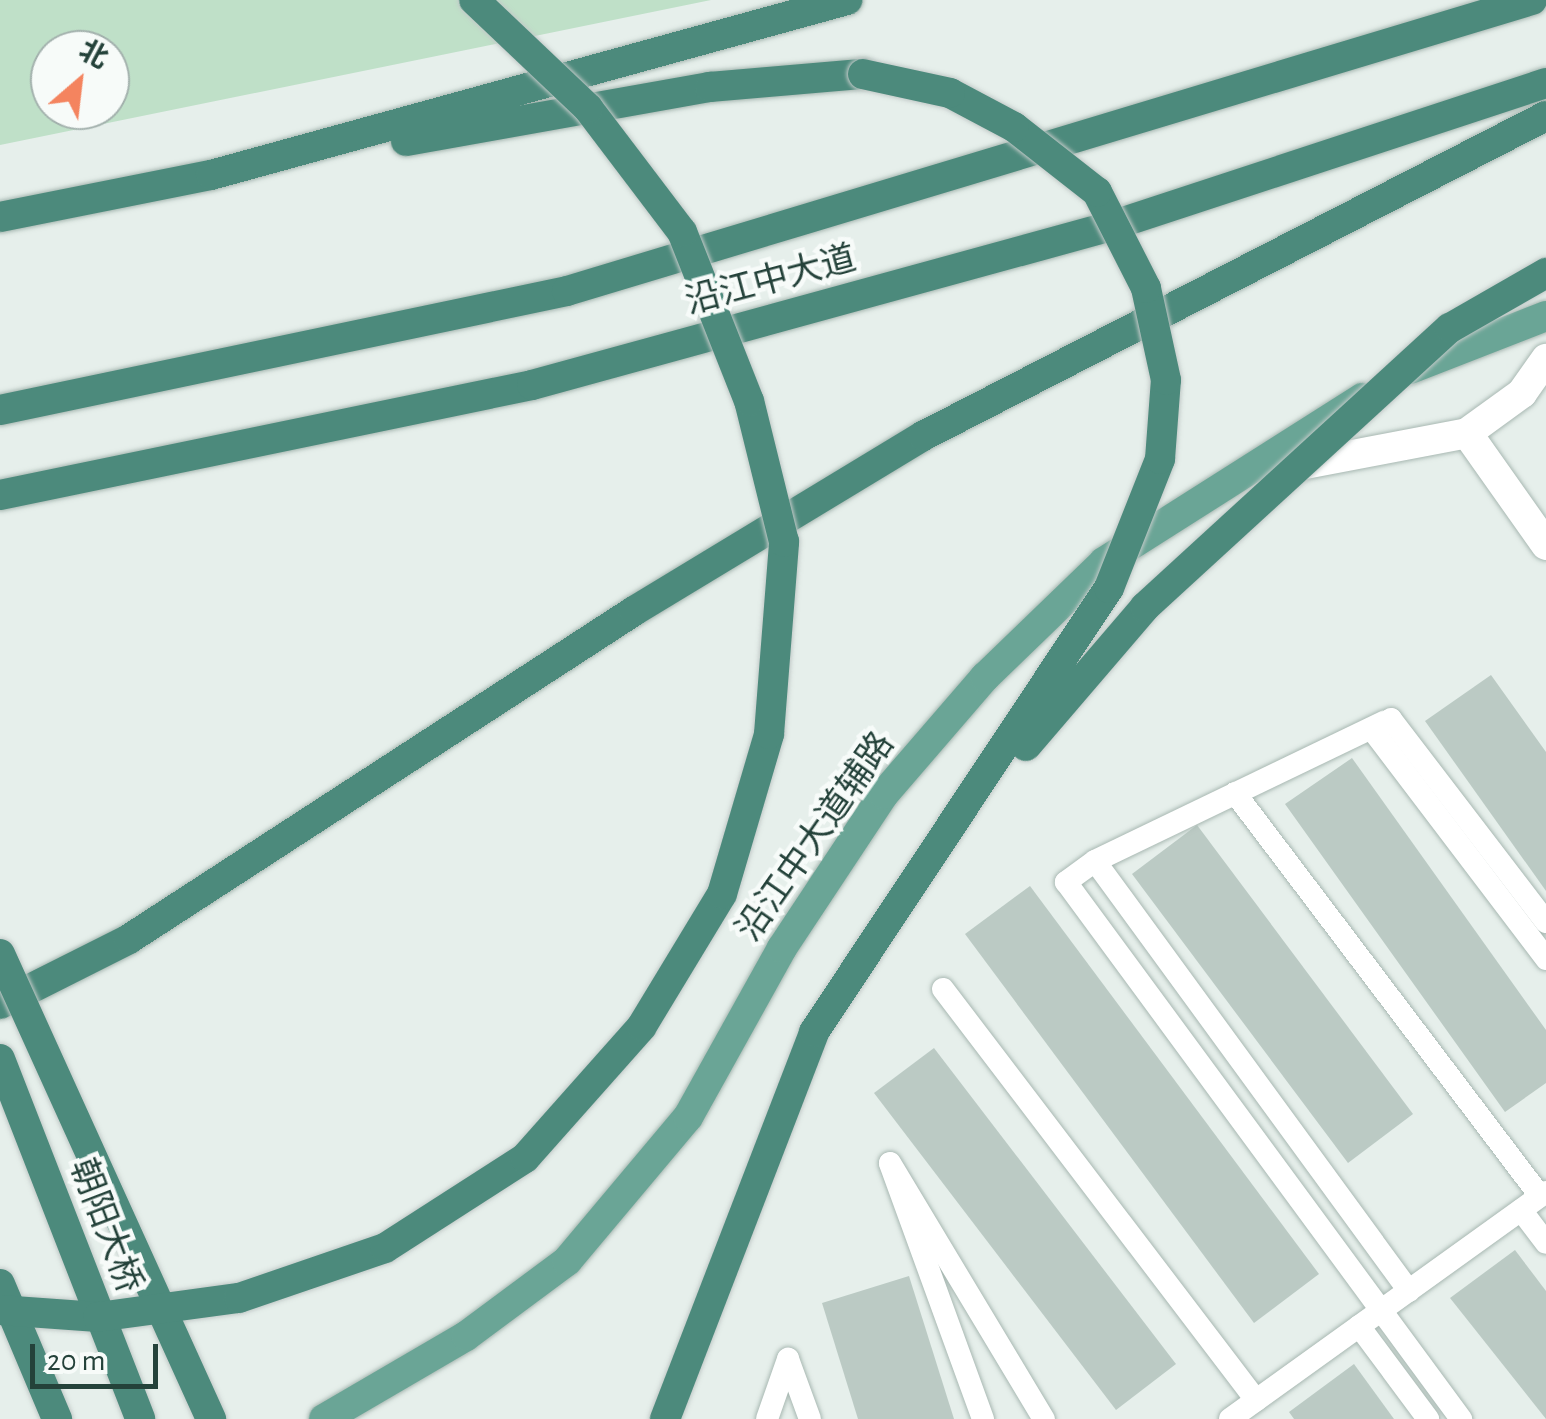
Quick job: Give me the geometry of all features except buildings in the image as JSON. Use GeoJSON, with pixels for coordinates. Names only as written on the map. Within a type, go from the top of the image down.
{"type":"FeatureCollection","features":[{"type":"Feature","properties":{"kind":"highway"},"geometry":{"type":"LineString","coordinates":[[0,1310],[98,1317],[240,1298],[385,1248],[525,1158],[642,1026],[722,894],[769,734],[784,542],[749,401],[682,232],[588,108],[474,0]]}},
{"type":"Feature","properties":{"kind":"highway"},"geometry":{"type":"LineString","coordinates":[[211,175],[847,0]]}},
{"type":"Feature","properties":{"kind":"highway","name":"沿江中大道"},"geometry":{"type":"LineString","coordinates":[[0,410],[567,291],[1532,0]]}},
{"type":"Feature","properties":{"kind":"highway"},"geometry":{"type":"LineString","coordinates":[[0,217],[211,175],[710,87],[863,74],[950,93],[1014,127],[1097,192],[1146,288],[1166,380],[1160,459],[1109,588],[953,832],[814,1032],[665,1419]]}},
{"type":"Feature","properties":{"kind":"highway","name":"沿江中大道"},"geometry":{"type":"LineString","coordinates":[[0,495],[532,386],[1108,227],[1546,83]]}},
{"type":"Feature","properties":{"kind":"highway"},"geometry":{"type":"LineString","coordinates":[[0,1004],[129,938],[634,610],[923,436],[1546,116]]}},
{"type":"Feature","properties":{"kind":"highway"},"geometry":{"type":"LineString","coordinates":[[953,832],[1145,607],[1450,328],[1546,273]]}},
{"type":"Feature","properties":{"kind":"highway"},"geometry":{"type":"LineString","coordinates":[[0,954],[211,1419]]}},
{"type":"Feature","properties":{"kind":"highway","name":"朝阳大桥"},"geometry":{"type":"LineString","coordinates":[[0,1059],[140,1419]]}},
{"type":"Feature","properties":{"kind":"highway"},"geometry":{"type":"LineString","coordinates":[[0,1284],[57,1419]]}},
{"type":"Feature","properties":{"kind":"main road","name":"沿江中大道辅路"},"geometry":{"type":"LineString","coordinates":[[324,1419],[466,1336],[568,1262],[688,1117],[782,948],[884,794],[984,677],[1104,562],[1418,364],[1546,316]]}},
{"type":"Feature","properties":{"kind":"street"},"geometry":{"type":"LineString","coordinates":[[1242,474],[1380,456],[1467,433],[1522,393],[1546,359]]}},
{"type":"Feature","properties":{"kind":"street"},"geometry":{"type":"LineString","coordinates":[[1467,433],[1546,545]]}},
{"type":"Feature","properties":{"kind":"lane"},"geometry":{"type":"LineString","coordinates":[[1391,719],[1095,861],[1066,882],[1462,1419]]}},
{"type":"Feature","properties":{"kind":"lane"},"geometry":{"type":"LineString","coordinates":[[1391,719],[1546,922]]}},
{"type":"Feature","properties":{"kind":"lane"},"geometry":{"type":"LineString","coordinates":[[1391,719],[1374,732],[1546,958]]}},
{"type":"Feature","properties":{"kind":"lane"},"geometry":{"type":"LineString","coordinates":[[1235,793],[1536,1200],[1546,1242]]}},
{"type":"Feature","properties":{"kind":"lane"},"geometry":{"type":"LineString","coordinates":[[1095,861],[1410,1290]]}},
{"type":"Feature","properties":{"kind":"lane"},"geometry":{"type":"LineString","coordinates":[[943,988],[1256,1400]]}},
{"type":"Feature","properties":{"kind":"lane"},"geometry":{"type":"LineString","coordinates":[[983,1419],[890,1163],[1044,1419]]}},
{"type":"Feature","properties":{"kind":"lane"},"geometry":{"type":"LineString","coordinates":[[1235,1418],[1536,1200]]}},
{"type":"Feature","properties":{"kind":"lane"},"geometry":{"type":"LineString","coordinates":[[1359,1326],[1428,1419]]}},
{"type":"Feature","properties":{"kind":"lane"},"geometry":{"type":"LineString","coordinates":[[768,1419],[788,1359],[810,1419]]}},
{"type":"Feature","properties":{"kind":"green space"},"geometry":{"type":"Polygon","coordinates":[[[0,0],[711,0],[130,118],[130,30],[30,30],[30,130],[74,130],[0,145],[0,0]]]}}]}
